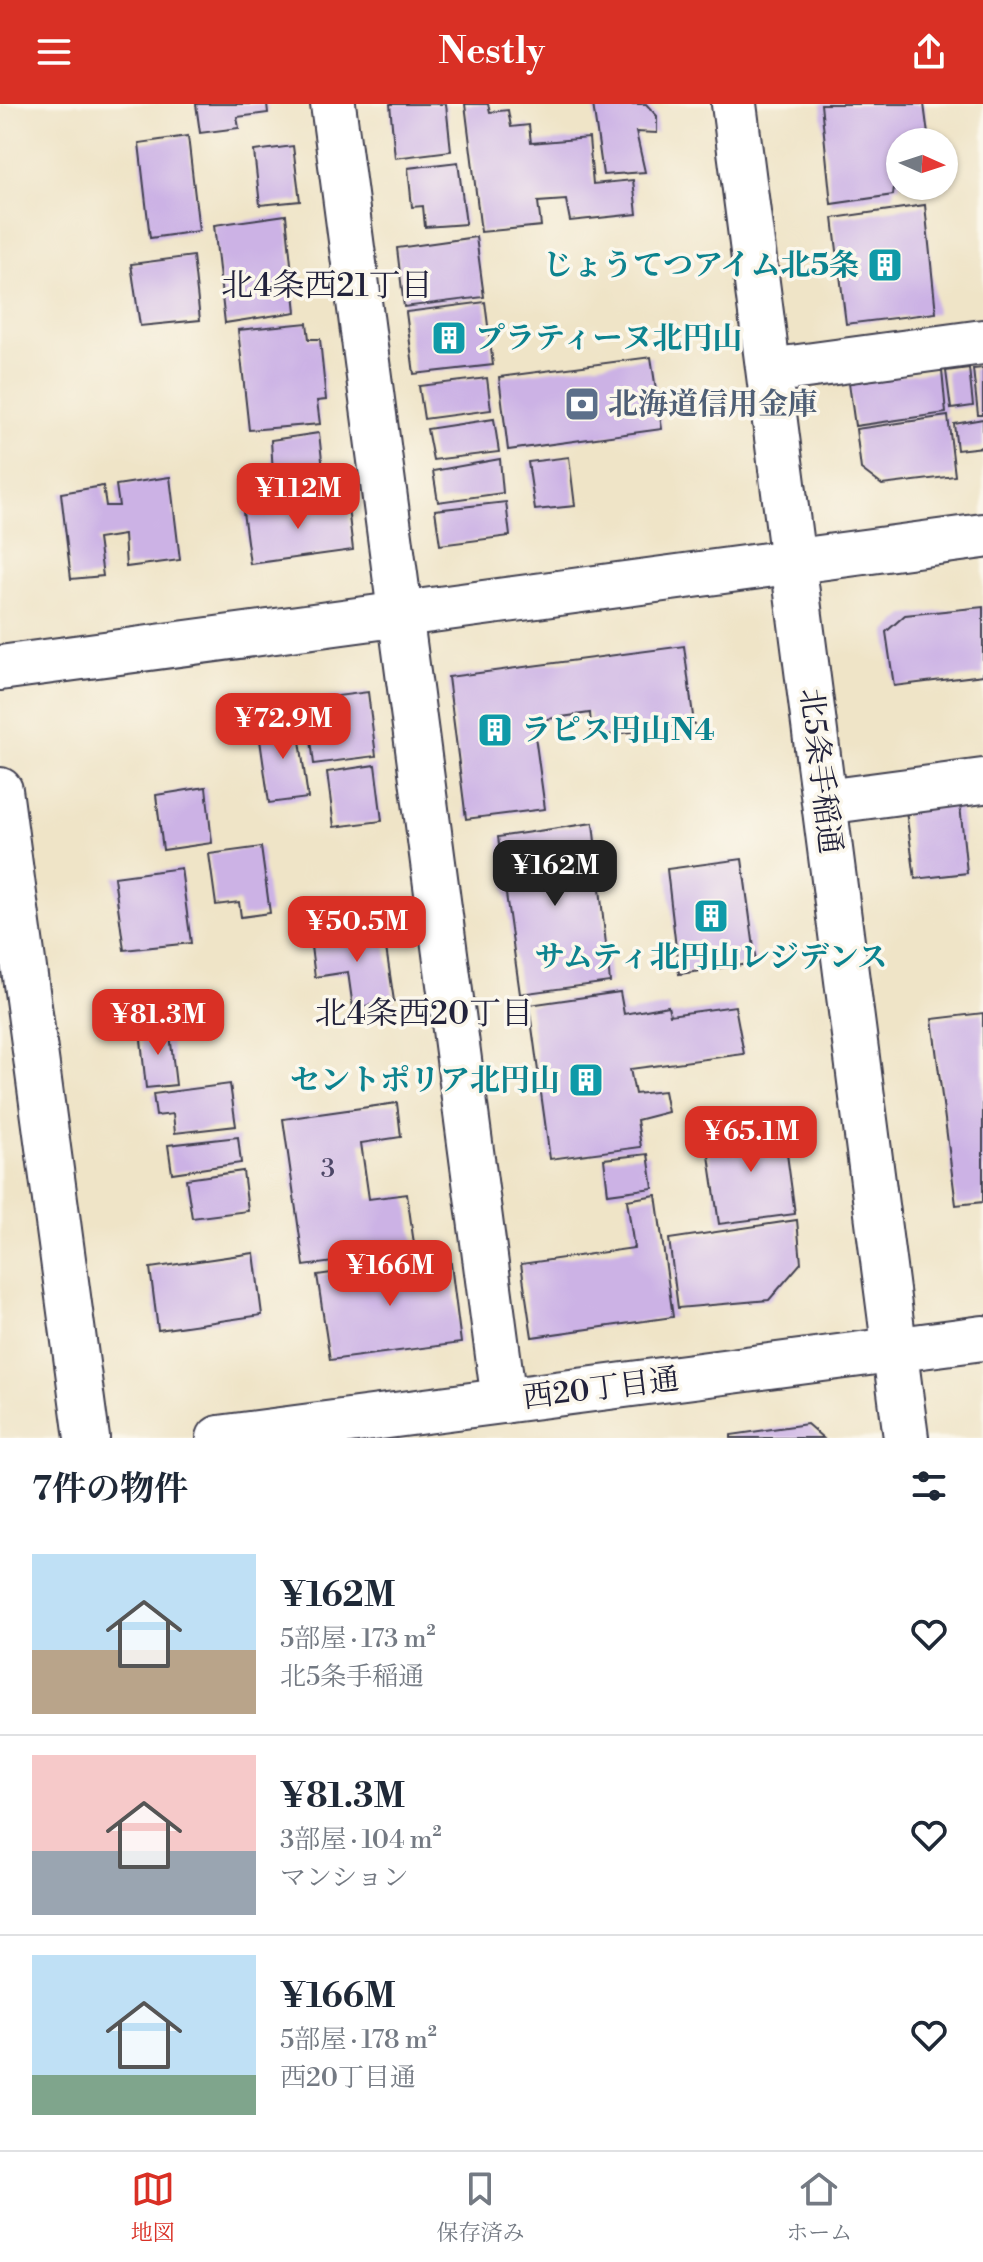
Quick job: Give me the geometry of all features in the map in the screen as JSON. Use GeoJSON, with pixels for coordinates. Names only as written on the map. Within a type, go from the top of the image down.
{"type":"FeatureCollection","features":[{"type":"Feature","properties":{"kind":"street"},"geometry":{"type":"LineString","coordinates":[[333,104],[504,1401]]}},
{"type":"Feature","properties":{"kind":"street","name":"北5条手稲通"},"geometry":{"type":"LineString","coordinates":[[734,104],[906,1438]]}},
{"type":"Feature","properties":{"kind":"street"},"geometry":{"type":"LineString","coordinates":[[769,371],[983,342]]}},
{"type":"Feature","properties":{"kind":"street"},"geometry":{"type":"LineString","coordinates":[[0,668],[983,536]]}},
{"type":"Feature","properties":{"kind":"street"},"geometry":{"type":"LineString","coordinates":[[825,802],[983,781]]}},
{"type":"Feature","properties":{"kind":"street"},"geometry":{"type":"LineString","coordinates":[[0,790],[87,1438]]}},
{"type":"Feature","properties":{"kind":"street","name":"西20丁目通"},"geometry":{"type":"LineString","coordinates":[[219,1438],[983,1338]]}},
{"type":"Feature","properties":{"kind":"building"},"geometry":{"type":"Polygon","coordinates":[[[196,104],[267,104],[268,113],[237,117],[239,128],[200,133],[196,104]]]}},
{"type":"Feature","properties":{"kind":"building"},"geometry":{"type":"Polygon","coordinates":[[[390,104],[446,104],[451,151],[395,158],[390,104]]]}},
{"type":"Feature","properties":{"kind":"building"},"geometry":{"type":"Polygon","coordinates":[[[465,104],[488,104],[490,112],[508,110],[511,127],[529,125],[531,143],[589,138],[593,184],[633,180],[637,214],[570,221],[566,200],[538,202],[541,226],[481,232],[465,104]]]}},
{"type":"Feature","properties":{"kind":"building"},"geometry":{"type":"Polygon","coordinates":[[[593,104],[646,104],[657,116],[657,133],[636,132],[645,172],[603,175],[593,104]]]}},
{"type":"Feature","properties":{"kind":"building"},"geometry":{"type":"Polygon","coordinates":[[[821,104],[924,104],[927,128],[886,128],[886,196],[831,204],[821,104]]]}},
{"type":"Feature","properties":{"kind":"building"},"geometry":{"type":"Polygon","coordinates":[[[188,136],[199,231],[150,238],[139,143],[188,136]]]}},
{"type":"Feature","properties":{"kind":"building"},"geometry":{"type":"Polygon","coordinates":[[[293,146],[300,201],[260,205],[254,151],[293,146]]]}},
{"type":"Feature","properties":{"kind":"building"},"geometry":{"type":"Polygon","coordinates":[[[458,162],[466,224],[425,227],[423,206],[412,207],[408,168],[458,162]]]}},
{"type":"Feature","properties":{"kind":"building","name":"じょうてつアイム北5条"},"geometry":{"type":"Polygon","coordinates":[[[925,205],[936,313],[846,324],[833,218],[925,205]]]}},
{"type":"Feature","properties":{"kind":"building"},"geometry":{"type":"Polygon","coordinates":[[[286,215],[296,312],[225,323],[214,225],[286,215]]]}},
{"type":"Feature","properties":{"kind":"building"},"geometry":{"type":"Polygon","coordinates":[[[476,237],[484,297],[404,307],[397,248],[476,237]]]}},
{"type":"Feature","properties":{"kind":"building"},"geometry":{"type":"Polygon","coordinates":[[[193,256],[200,320],[140,326],[131,264],[193,256]]]}},
{"type":"Feature","properties":{"kind":"building","name":"プラティーヌ北円山"},"geometry":{"type":"Polygon","coordinates":[[[485,302],[493,365],[414,374],[406,312],[485,302]]]}},
{"type":"Feature","properties":{"kind":"building"},"geometry":{"type":"Polygon","coordinates":[[[307,323],[309,339],[320,339],[326,400],[317,401],[320,424],[249,430],[238,330],[307,323]]]}},
{"type":"Feature","properties":{"kind":"building"},"geometry":{"type":"Polygon","coordinates":[[[651,357],[662,429],[508,450],[499,377],[651,357]]]}},
{"type":"Feature","properties":{"kind":"building"},"geometry":{"type":"Polygon","coordinates":[[[969,368],[973,406],[951,409],[946,371],[969,368]]]}},
{"type":"Feature","properties":{"kind":"building"},"geometry":{"type":"Polygon","coordinates":[[[983,368],[983,415],[978,415],[973,369],[983,368]]]}},
{"type":"Feature","properties":{"kind":"building"},"geometry":{"type":"Polygon","coordinates":[[[942,370],[946,413],[855,426],[849,383],[942,370]]]}},
{"type":"Feature","properties":{"kind":"building"},"geometry":{"type":"Polygon","coordinates":[[[487,378],[491,410],[424,419],[419,386],[487,378]]]}},
{"type":"Feature","properties":{"kind":"building"},"geometry":{"type":"Polygon","coordinates":[[[948,416],[955,476],[882,485],[861,469],[856,429],[948,416]]]}},
{"type":"Feature","properties":{"kind":"building"},"geometry":{"type":"Polygon","coordinates":[[[494,419],[499,452],[433,460],[427,429],[494,419]]]}},
{"type":"Feature","properties":{"kind":"building"},"geometry":{"type":"Polygon","coordinates":[[[983,419],[983,447],[957,450],[954,424],[983,419]]]}},
{"type":"Feature","properties":{"kind":"building"},"geometry":{"type":"Polygon","coordinates":[[[319,433],[325,488],[259,494],[273,474],[271,440],[319,433]]]}},
{"type":"Feature","properties":{"kind":"building"},"geometry":{"type":"Polygon","coordinates":[[[569,457],[575,506],[535,510],[528,462],[569,457]]]}},
{"type":"Feature","properties":{"kind":"building"},"geometry":{"type":"Polygon","coordinates":[[[500,459],[503,493],[438,502],[433,471],[500,459]]]}},
{"type":"Feature","properties":{"kind":"building"},"geometry":{"type":"Polygon","coordinates":[[[170,477],[180,560],[126,567],[124,535],[98,539],[103,576],[71,579],[61,493],[103,486],[106,506],[119,506],[116,485],[170,477]]]}},
{"type":"Feature","properties":{"kind":"building"},"geometry":{"type":"Polygon","coordinates":[[[347,499],[353,550],[250,564],[243,512],[347,499]]]}},
{"type":"Feature","properties":{"kind":"building"},"geometry":{"type":"Polygon","coordinates":[[[506,502],[510,536],[440,545],[435,510],[506,502]]]}},
{"type":"Feature","properties":{"kind":"building"},"geometry":{"type":"Polygon","coordinates":[[[983,607],[983,675],[894,686],[886,632],[905,615],[983,607]]]}},
{"type":"Feature","properties":{"kind":"building","name":"ラピス円山N4"},"geometry":{"type":"Polygon","coordinates":[[[684,646],[694,724],[592,737],[590,713],[533,721],[545,809],[466,819],[448,677],[684,646]]]}},
{"type":"Feature","properties":{"kind":"building"},"geometry":{"type":"Polygon","coordinates":[[[368,692],[376,756],[314,764],[306,700],[368,692]]]}},
{"type":"Feature","properties":{"kind":"building"},"geometry":{"type":"Polygon","coordinates":[[[297,719],[308,798],[269,803],[258,726],[297,719]]]}},
{"type":"Feature","properties":{"kind":"building"},"geometry":{"type":"Polygon","coordinates":[[[375,765],[382,821],[334,827],[327,772],[375,765]]]}},
{"type":"Feature","properties":{"kind":"building"},"geometry":{"type":"Polygon","coordinates":[[[206,787],[212,843],[163,850],[156,795],[206,787]]]}},
{"type":"Feature","properties":{"kind":"building"},"geometry":{"type":"Polygon","coordinates":[[[960,805],[967,873],[915,879],[906,811],[960,805]]]}},
{"type":"Feature","properties":{"kind":"building"},"geometry":{"type":"Polygon","coordinates":[[[593,823],[610,982],[520,994],[498,837],[593,823]]]}},
{"type":"Feature","properties":{"kind":"building"},"geometry":{"type":"Polygon","coordinates":[[[261,847],[270,913],[241,917],[239,902],[216,905],[209,854],[261,847]]]}},
{"type":"Feature","properties":{"kind":"building","name":"サムティ北円山レジデンス"},"geometry":{"type":"Polygon","coordinates":[[[742,859],[756,963],[679,974],[667,869],[742,859]]]}},
{"type":"Feature","properties":{"kind":"building"},"geometry":{"type":"Polygon","coordinates":[[[181,868],[191,943],[124,950],[114,877],[181,868]]]}},
{"type":"Feature","properties":{"kind":"building"},"geometry":{"type":"Polygon","coordinates":[[[383,928],[394,1001],[353,1008],[348,972],[315,977],[310,939],[383,928]]]}},
{"type":"Feature","properties":{"kind":"building","name":"セントポリア北円山"},"geometry":{"type":"Polygon","coordinates":[[[620,992],[624,1014],[668,1006],[670,1015],[735,1006],[744,1054],[630,1069],[635,1094],[664,1091],[668,1112],[637,1120],[641,1147],[550,1159],[529,1005],[620,992]]]}},
{"type":"Feature","properties":{"kind":"building"},"geometry":{"type":"Polygon","coordinates":[[[983,1013],[983,1202],[956,1205],[932,1019],[983,1013]]]}},
{"type":"Feature","properties":{"kind":"building"},"geometry":{"type":"Polygon","coordinates":[[[169,1026],[176,1085],[146,1088],[140,1030],[169,1026]]]}},
{"type":"Feature","properties":{"kind":"building"},"geometry":{"type":"Polygon","coordinates":[[[230,1084],[236,1126],[175,1133],[173,1114],[156,1116],[153,1094],[230,1084]]]}},
{"type":"Feature","properties":{"kind":"building"},"geometry":{"type":"Polygon","coordinates":[[[397,1103],[401,1137],[361,1143],[369,1199],[407,1194],[415,1251],[304,1266],[283,1119],[397,1103]]]}},
{"type":"Feature","properties":{"kind":"building"},"geometry":{"type":"Polygon","coordinates":[[[783,1124],[795,1214],[719,1224],[706,1135],[783,1124]]]}},
{"type":"Feature","properties":{"kind":"building"},"geometry":{"type":"Polygon","coordinates":[[[238,1137],[241,1163],[172,1173],[168,1145],[238,1137]]]}},
{"type":"Feature","properties":{"kind":"building"},"geometry":{"type":"Polygon","coordinates":[[[648,1154],[653,1188],[608,1194],[604,1159],[648,1154]]]}},
{"type":"Feature","properties":{"kind":"building"},"geometry":{"type":"Polygon","coordinates":[[[243,1171],[248,1211],[192,1218],[186,1179],[243,1171]]]}},
{"type":"Feature","properties":{"kind":"building"},"geometry":{"type":"Polygon","coordinates":[[[656,1195],[673,1317],[532,1337],[521,1264],[634,1248],[627,1200],[656,1195]]]}},
{"type":"Feature","properties":{"kind":"building"},"geometry":{"type":"Polygon","coordinates":[[[797,1220],[801,1263],[769,1300],[678,1308],[669,1239],[797,1220]]]}},
{"type":"Feature","properties":{"kind":"building"},"geometry":{"type":"Polygon","coordinates":[[[254,1253],[262,1315],[158,1330],[150,1268],[254,1253]]]}},
{"type":"Feature","properties":{"kind":"building"},"geometry":{"type":"Polygon","coordinates":[[[450,1256],[461,1343],[330,1360],[317,1275],[450,1256]]]}},
{"type":"Feature","properties":{"kind":"building"},"geometry":{"type":"Polygon","coordinates":[[[807,1424],[823,1438],[731,1438],[731,1435],[807,1424]]]}},
{"type":"Feature","properties":{"kind":"place","name":"じょうてつアイム北5条"},"geometry":{"type":"Point","coordinates":[885,265]}},
{"type":"Feature","properties":{"kind":"place","name":"プラティーヌ北円山"},"geometry":{"type":"Point","coordinates":[449,338]}},
{"type":"Feature","properties":{"kind":"place","name":"北海道信用金庫"},"geometry":{"type":"Point","coordinates":[582,404]}},
{"type":"Feature","properties":{"kind":"place","name":"ラピス円山N4"},"geometry":{"type":"Point","coordinates":[495,730]}},
{"type":"Feature","properties":{"kind":"place","name":"サムティ北円山レジデンス"},"geometry":{"type":"Point","coordinates":[711,916]}},
{"type":"Feature","properties":{"kind":"place","name":"セントポリア北円山"},"geometry":{"type":"Point","coordinates":[586,1080]}},
{"type":"Feature","properties":{"kind":"district","name":"北4条西21丁目"},"geometry":{"type":"Point","coordinates":[327,285]}},
{"type":"Feature","properties":{"kind":"district","name":"北4条西20丁目"},"geometry":{"type":"Point","coordinates":[424,1013]}}]}
